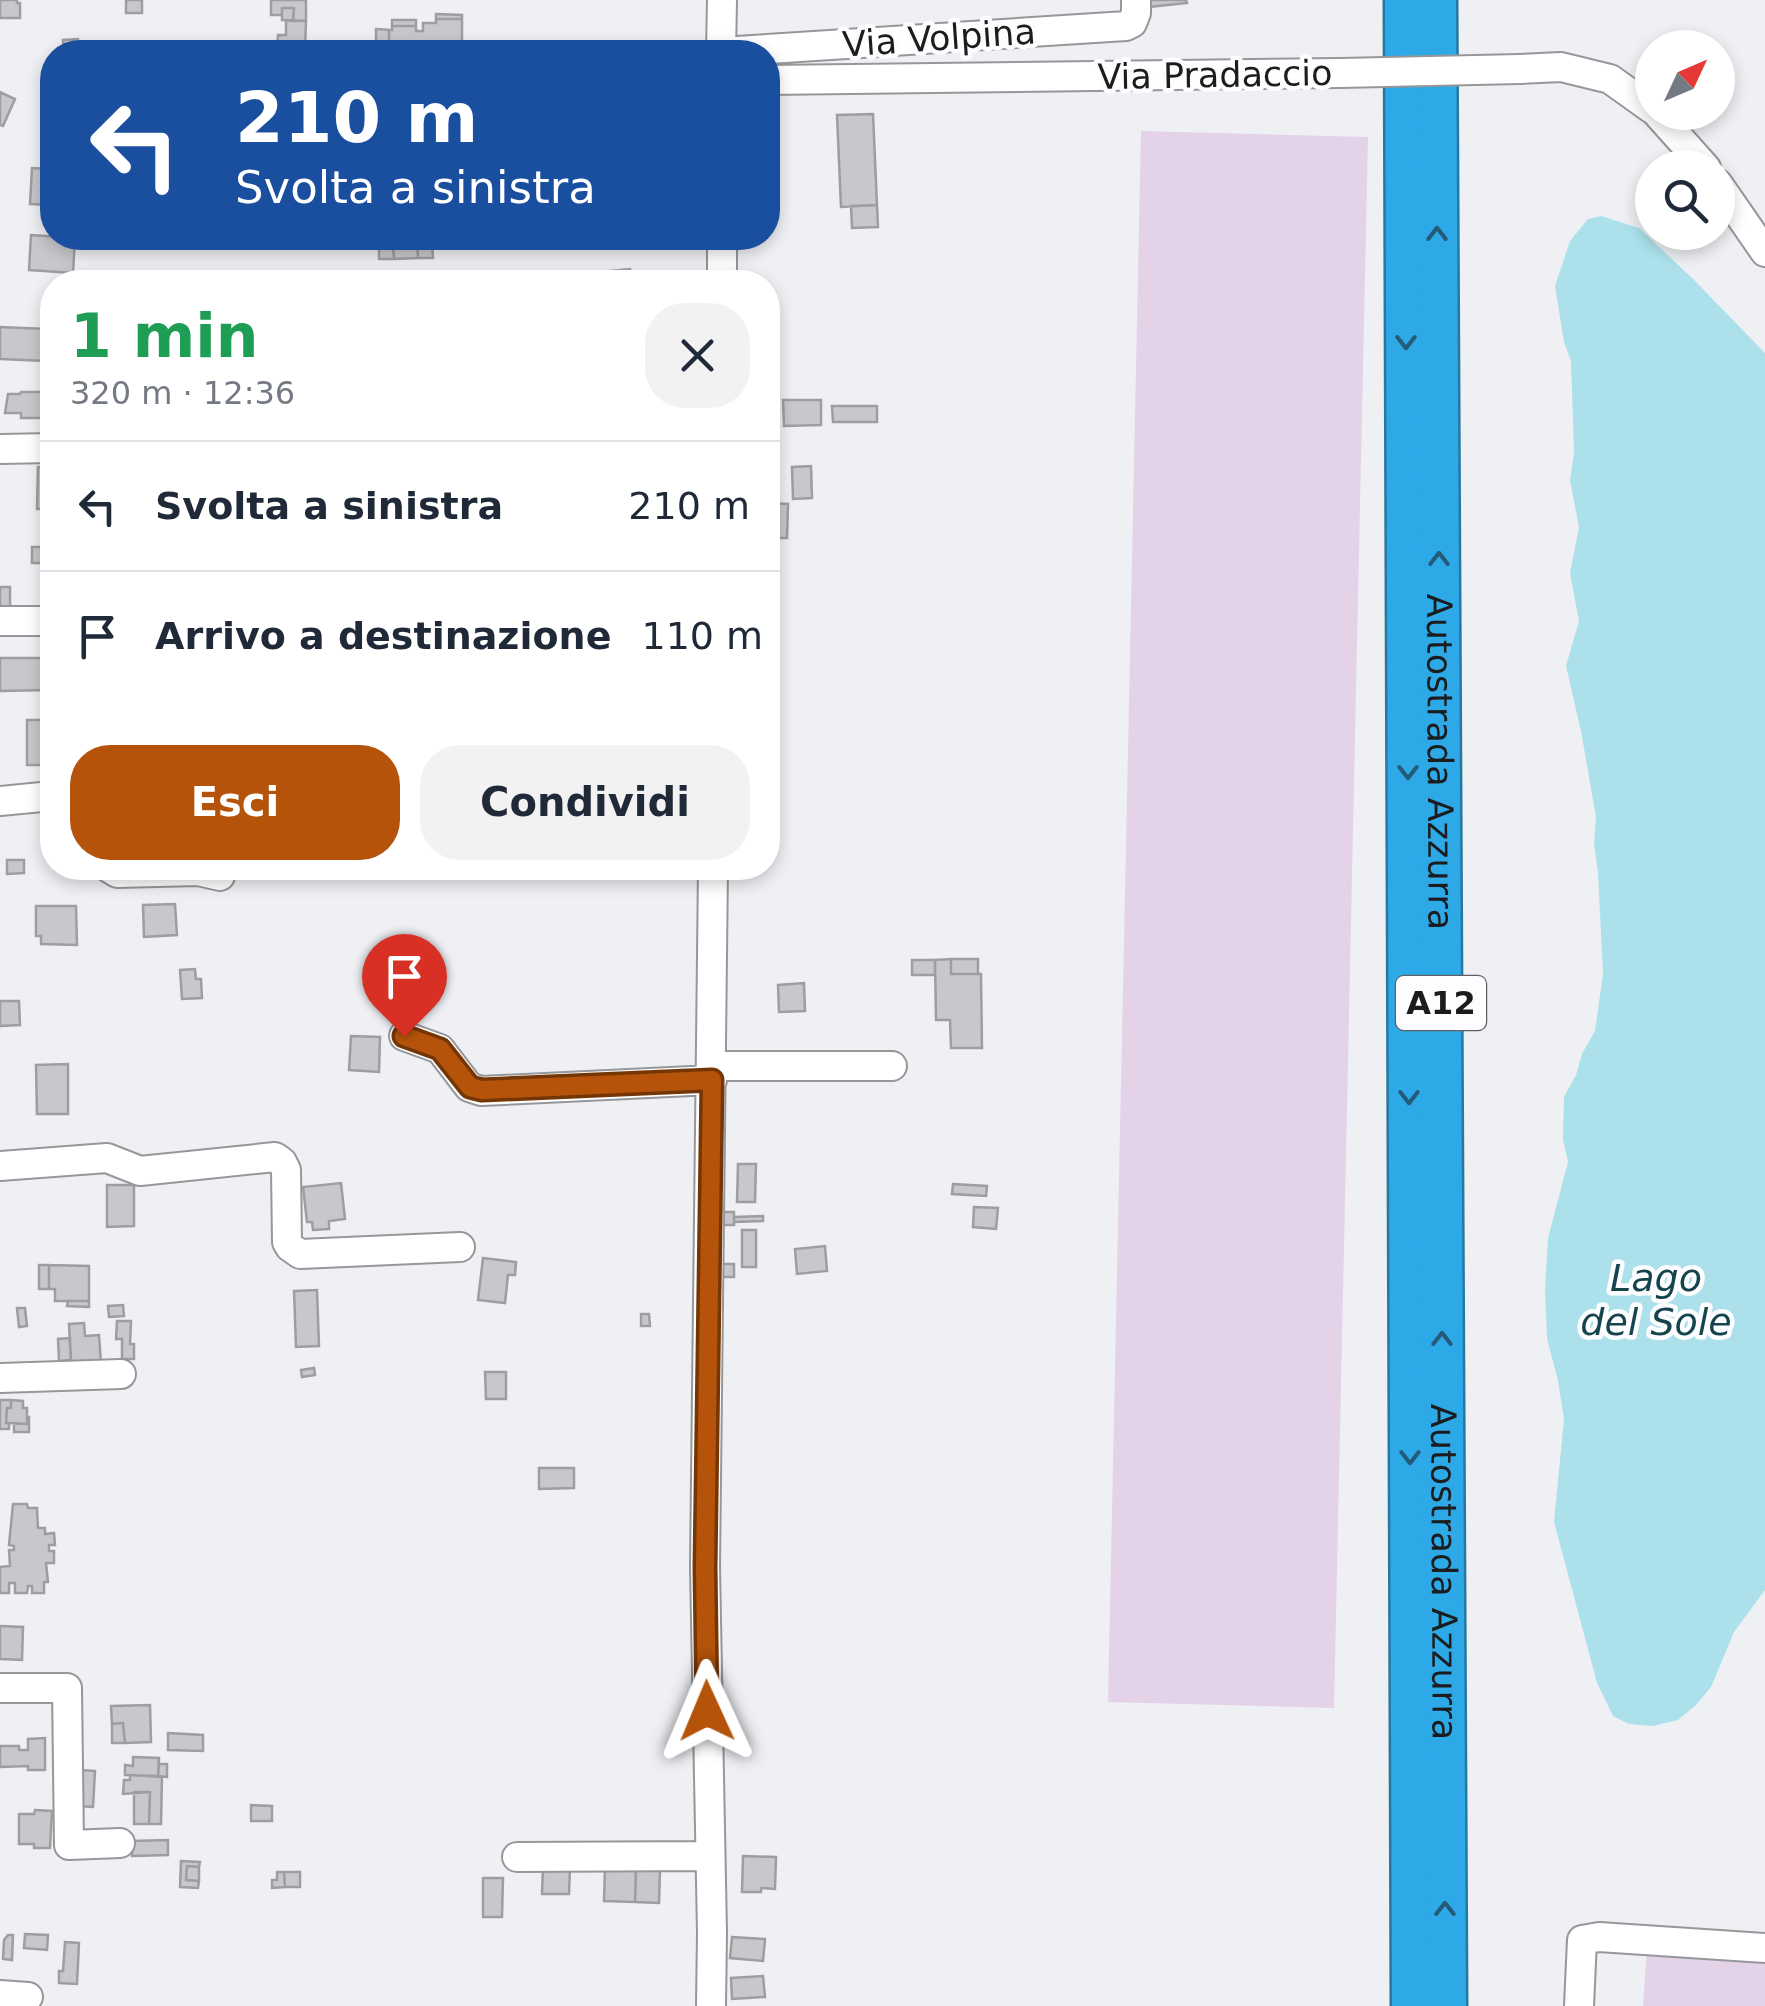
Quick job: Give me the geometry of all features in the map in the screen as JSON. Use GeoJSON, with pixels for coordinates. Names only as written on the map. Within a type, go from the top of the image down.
{"type":"FeatureCollection","features":[{"type":"Feature","properties":{"kind":"highway","name":"Autostrada Azzurra"},"geometry":{"type":"LineString","coordinates":[[1405,0],[1412,2006]]}},
{"type":"Feature","properties":{"kind":"highway","name":"Autostrada Azzurra"},"geometry":{"type":"LineString","coordinates":[[1436,0],[1446,2006]]}},
{"type":"Feature","properties":{"kind":"street"},"geometry":{"type":"LineString","coordinates":[[721,40],[722,0]]}},
{"type":"Feature","properties":{"kind":"street","name":"Via Volpina"},"geometry":{"type":"LineString","coordinates":[[780,48],[1126,26],[1132,23],[1136,0]]}},
{"type":"Feature","properties":{"kind":"street","name":"Via Pradaccio"},"geometry":{"type":"LineString","coordinates":[[780,80],[1561,68],[1610,80],[1635,98]]}},
{"type":"Feature","properties":{"kind":"street","name":"Via Pradaccio"},"geometry":{"type":"LineString","coordinates":[[1671,130],[1690,150]]}},
{"type":"Feature","properties":{"kind":"street"},"geometry":{"type":"LineString","coordinates":[[1735,209],[1765,252]]}},
{"type":"Feature","properties":{"kind":"street"},"geometry":{"type":"LineString","coordinates":[[0,449],[40,448]]}},
{"type":"Feature","properties":{"kind":"street"},"geometry":{"type":"LineString","coordinates":[[0,621],[40,621]]}},
{"type":"Feature","properties":{"kind":"street"},"geometry":{"type":"LineString","coordinates":[[0,801],[40,797]]}},
{"type":"Feature","properties":{"kind":"street"},"geometry":{"type":"LineString","coordinates":[[711,2006],[705,1567],[713,880]]}},
{"type":"Feature","properties":{"kind":"street"},"geometry":{"type":"LineString","coordinates":[[404,1036],[440,1049],[470,1087],[482,1090],[712,1073],[892,1066]]}},
{"type":"Feature","properties":{"kind":"street"},"geometry":{"type":"LineString","coordinates":[[0,1166],[107,1158],[140,1171],[274,1157],[286,1170],[288,1242],[300,1254],[460,1247]]}},
{"type":"Feature","properties":{"kind":"street"},"geometry":{"type":"LineString","coordinates":[[0,1378],[121,1374]]}},
{"type":"Feature","properties":{"kind":"street"},"geometry":{"type":"LineString","coordinates":[[0,1688],[67,1688],[70,1845],[120,1843]]}},
{"type":"Feature","properties":{"kind":"street"},"geometry":{"type":"LineString","coordinates":[[517,1857],[710,1856]]}},
{"type":"Feature","properties":{"kind":"street"},"geometry":{"type":"LineString","coordinates":[[1580,2006],[1582,1940],[1600,1936],[1765,1948]]}},
{"type":"Feature","properties":{"kind":"shaded area"},"geometry":{"type":"Polygon","coordinates":[[[1141,131],[1368,137],[1334,1708],[1108,1702],[1141,131]]]}},
{"type":"Feature","properties":{"kind":"shaded area"},"geometry":{"type":"Polygon","coordinates":[[[1647,1947],[1765,1957],[1765,2006],[1643,2006],[1647,1947]]]}},
{"type":"Feature","properties":{"kind":"water","name":"Lago del Sole"},"geometry":{"type":"Polygon","coordinates":[[[1601,216],[1635,227],[1635,250],[1662,250],[1765,353],[1765,1590],[1734,1632],[1711,1687],[1678,1720],[1653,1726],[1629,1724],[1613,1716],[1597,1683],[1554,1522],[1564,1419],[1547,1338],[1548,1238],[1568,1162],[1563,1139],[1564,1097],[1595,1031],[1603,974],[1594,843],[1596,817],[1566,666],[1579,621],[1570,573],[1579,527],[1570,481],[1574,453],[1571,361],[1555,286],[1570,241],[1588,219],[1601,216]]]}},
{"type":"Feature","properties":{"kind":"building"},"geometry":{"type":"Polygon","coordinates":[[[0,0],[17,0],[20,18],[0,18],[0,0]]]}},
{"type":"Feature","properties":{"kind":"building"},"geometry":{"type":"Polygon","coordinates":[[[126,0],[142,0],[142,13],[126,13],[126,0]]]}},
{"type":"Feature","properties":{"kind":"building"},"geometry":{"type":"Polygon","coordinates":[[[271,0],[306,0],[306,21],[293,21],[294,8],[282,8],[282,15],[271,15],[271,0]]]}},
{"type":"Feature","properties":{"kind":"building"},"geometry":{"type":"Polygon","coordinates":[[[1148,0],[1186,0],[1187,3],[1148,7],[1148,0]]]}},
{"type":"Feature","properties":{"kind":"building"},"geometry":{"type":"Polygon","coordinates":[[[282,8],[294,8],[293,21],[282,20],[282,8]]]}},
{"type":"Feature","properties":{"kind":"building"},"geometry":{"type":"Polygon","coordinates":[[[436,14],[462,15],[462,19],[436,19],[436,14]]]}},
{"type":"Feature","properties":{"kind":"building"},"geometry":{"type":"Polygon","coordinates":[[[436,19],[462,19],[462,40],[389,40],[392,26],[416,26],[416,31],[423,31],[423,23],[436,23],[436,19]]]}},
{"type":"Feature","properties":{"kind":"building"},"geometry":{"type":"Polygon","coordinates":[[[286,20],[306,21],[305,40],[278,40],[278,35],[286,35],[286,20]]]}},
{"type":"Feature","properties":{"kind":"building"},"geometry":{"type":"Polygon","coordinates":[[[392,20],[416,20],[416,26],[392,26],[392,20]]]}},
{"type":"Feature","properties":{"kind":"building"},"geometry":{"type":"Polygon","coordinates":[[[376,29],[389,30],[389,40],[376,40],[376,29]]]}},
{"type":"Feature","properties":{"kind":"building"},"geometry":{"type":"Polygon","coordinates":[[[0,92],[15,99],[3,126],[0,125],[0,92]]]}},
{"type":"Feature","properties":{"kind":"building"},"geometry":{"type":"Polygon","coordinates":[[[873,114],[877,205],[841,207],[837,115],[873,114]]]}},
{"type":"Feature","properties":{"kind":"building"},"geometry":{"type":"Polygon","coordinates":[[[32,168],[40,168],[40,204],[30,204],[32,168]]]}},
{"type":"Feature","properties":{"kind":"building"},"geometry":{"type":"Polygon","coordinates":[[[877,205],[878,227],[852,228],[851,206],[877,205]]]}},
{"type":"Feature","properties":{"kind":"building"},"geometry":{"type":"Polygon","coordinates":[[[31,235],[40,236],[40,250],[74,250],[73,270],[29,270],[31,235]]]}},
{"type":"Feature","properties":{"kind":"building"},"geometry":{"type":"Polygon","coordinates":[[[379,250],[393,250],[394,259],[379,259],[379,250]]]}},
{"type":"Feature","properties":{"kind":"building"},"geometry":{"type":"Polygon","coordinates":[[[394,250],[418,250],[418,258],[394,259],[394,250]]]}},
{"type":"Feature","properties":{"kind":"building"},"geometry":{"type":"Polygon","coordinates":[[[418,250],[432,250],[433,258],[418,258],[418,250]]]}},
{"type":"Feature","properties":{"kind":"building"},"geometry":{"type":"Polygon","coordinates":[[[0,327],[40,329],[40,361],[0,359],[0,327]]]}},
{"type":"Feature","properties":{"kind":"building"},"geometry":{"type":"Polygon","coordinates":[[[40,392],[40,418],[5,413],[8,394],[40,392]]]}},
{"type":"Feature","properties":{"kind":"building"},"geometry":{"type":"Polygon","coordinates":[[[783,400],[821,400],[821,425],[784,426],[783,400]]]}},
{"type":"Feature","properties":{"kind":"building"},"geometry":{"type":"Polygon","coordinates":[[[832,406],[877,406],[877,422],[833,422],[832,406]]]}},
{"type":"Feature","properties":{"kind":"building"},"geometry":{"type":"Polygon","coordinates":[[[811,466],[812,498],[793,499],[792,467],[811,466]]]}},
{"type":"Feature","properties":{"kind":"building"},"geometry":{"type":"Polygon","coordinates":[[[38,467],[40,467],[40,509],[38,467]]]}},
{"type":"Feature","properties":{"kind":"building"},"geometry":{"type":"Polygon","coordinates":[[[780,504],[788,504],[787,538],[780,538],[780,504]]]}},
{"type":"Feature","properties":{"kind":"building"},"geometry":{"type":"Polygon","coordinates":[[[32,547],[40,547],[40,563],[32,563],[32,547]]]}},
{"type":"Feature","properties":{"kind":"building"},"geometry":{"type":"Polygon","coordinates":[[[0,587],[10,587],[10,615],[0,615],[0,587]]]}},
{"type":"Feature","properties":{"kind":"building"},"geometry":{"type":"Polygon","coordinates":[[[0,658],[40,658],[40,690],[0,691],[0,658]]]}},
{"type":"Feature","properties":{"kind":"building"},"geometry":{"type":"Polygon","coordinates":[[[27,720],[40,720],[40,765],[27,765],[27,720]]]}},
{"type":"Feature","properties":{"kind":"building"},"geometry":{"type":"Polygon","coordinates":[[[7,860],[24,860],[24,873],[7,874],[7,860]]]}},
{"type":"Feature","properties":{"kind":"building"},"geometry":{"type":"Polygon","coordinates":[[[175,904],[177,935],[144,937],[143,905],[175,904]]]}},
{"type":"Feature","properties":{"kind":"building"},"geometry":{"type":"Polygon","coordinates":[[[36,906],[76,906],[77,945],[41,944],[41,936],[36,936],[36,906]]]}},
{"type":"Feature","properties":{"kind":"building"},"geometry":{"type":"Polygon","coordinates":[[[951,959],[951,974],[981,974],[982,1048],[951,1048],[950,1020],[936,1020],[935,960],[951,959]]]}},
{"type":"Feature","properties":{"kind":"building"},"geometry":{"type":"Polygon","coordinates":[[[951,959],[978,959],[978,974],[951,974],[951,959]]]}},
{"type":"Feature","properties":{"kind":"building"},"geometry":{"type":"Polygon","coordinates":[[[912,960],[935,960],[935,975],[912,975],[912,960]]]}},
{"type":"Feature","properties":{"kind":"building"},"geometry":{"type":"Polygon","coordinates":[[[195,969],[196,979],[201,979],[202,998],[182,999],[180,970],[195,969]]]}},
{"type":"Feature","properties":{"kind":"building"},"geometry":{"type":"Polygon","coordinates":[[[804,983],[805,1011],[779,1012],[778,985],[804,983]]]}},
{"type":"Feature","properties":{"kind":"building"},"geometry":{"type":"Polygon","coordinates":[[[0,1001],[19,1001],[20,1025],[0,1026],[0,1001]]]}},
{"type":"Feature","properties":{"kind":"building"},"geometry":{"type":"Polygon","coordinates":[[[351,1036],[380,1037],[379,1072],[349,1070],[351,1036]]]}},
{"type":"Feature","properties":{"kind":"building"},"geometry":{"type":"Polygon","coordinates":[[[68,1064],[68,1114],[37,1114],[36,1065],[68,1064]]]}},
{"type":"Feature","properties":{"kind":"building"},"geometry":{"type":"Polygon","coordinates":[[[738,1164],[756,1164],[755,1202],[737,1202],[738,1164]]]}},
{"type":"Feature","properties":{"kind":"building"},"geometry":{"type":"Polygon","coordinates":[[[341,1183],[345,1219],[329,1221],[329,1229],[313,1230],[312,1222],[307,1222],[303,1187],[341,1183]]]}},
{"type":"Feature","properties":{"kind":"building"},"geometry":{"type":"Polygon","coordinates":[[[953,1184],[987,1186],[986,1196],[952,1194],[953,1184]]]}},
{"type":"Feature","properties":{"kind":"building"},"geometry":{"type":"Polygon","coordinates":[[[107,1185],[134,1185],[134,1226],[107,1227],[107,1185]]]}},
{"type":"Feature","properties":{"kind":"building"},"geometry":{"type":"Polygon","coordinates":[[[974,1207],[998,1208],[996,1229],[973,1227],[974,1207]]]}},
{"type":"Feature","properties":{"kind":"building"},"geometry":{"type":"Polygon","coordinates":[[[719,1212],[734,1212],[734,1225],[719,1225],[719,1212]]]}},
{"type":"Feature","properties":{"kind":"building"},"geometry":{"type":"Polygon","coordinates":[[[763,1216],[763,1221],[734,1222],[734,1217],[763,1216]]]}},
{"type":"Feature","properties":{"kind":"building"},"geometry":{"type":"Polygon","coordinates":[[[742,1230],[756,1230],[756,1267],[742,1267],[742,1230]]]}},
{"type":"Feature","properties":{"kind":"building"},"geometry":{"type":"Polygon","coordinates":[[[825,1246],[827,1271],[797,1274],[795,1249],[825,1246]]]}},
{"type":"Feature","properties":{"kind":"building"},"geometry":{"type":"Polygon","coordinates":[[[483,1258],[516,1262],[515,1275],[508,1275],[505,1303],[478,1300],[483,1258]]]}},
{"type":"Feature","properties":{"kind":"building"},"geometry":{"type":"Polygon","coordinates":[[[718,1264],[734,1264],[734,1277],[718,1277],[718,1264]]]}},
{"type":"Feature","properties":{"kind":"building"},"geometry":{"type":"Polygon","coordinates":[[[39,1265],[49,1265],[49,1289],[39,1289],[39,1265]]]}},
{"type":"Feature","properties":{"kind":"building"},"geometry":{"type":"Polygon","coordinates":[[[49,1265],[89,1266],[89,1301],[55,1301],[55,1289],[49,1289],[49,1265]]]}},
{"type":"Feature","properties":{"kind":"building"},"geometry":{"type":"Polygon","coordinates":[[[317,1290],[319,1346],[296,1347],[294,1291],[317,1290]]]}},
{"type":"Feature","properties":{"kind":"building"},"geometry":{"type":"Polygon","coordinates":[[[68,1301],[89,1301],[89,1307],[67,1306],[68,1301]]]}},
{"type":"Feature","properties":{"kind":"building"},"geometry":{"type":"Polygon","coordinates":[[[123,1305],[124,1316],[109,1317],[108,1306],[123,1305]]]}},
{"type":"Feature","properties":{"kind":"building"},"geometry":{"type":"Polygon","coordinates":[[[17,1308],[25,1308],[27,1326],[19,1327],[17,1308]]]}},
{"type":"Feature","properties":{"kind":"building"},"geometry":{"type":"Polygon","coordinates":[[[641,1314],[649,1314],[650,1326],[641,1326],[641,1314]]]}},
{"type":"Feature","properties":{"kind":"building"},"geometry":{"type":"Polygon","coordinates":[[[117,1321],[131,1321],[134,1359],[122,1359],[122,1339],[116,1339],[117,1321]]]}},
{"type":"Feature","properties":{"kind":"building"},"geometry":{"type":"Polygon","coordinates":[[[84,1323],[85,1336],[99,1335],[101,1363],[71,1364],[69,1324],[84,1323]]]}},
{"type":"Feature","properties":{"kind":"building"},"geometry":{"type":"Polygon","coordinates":[[[70,1338],[71,1360],[59,1361],[58,1339],[70,1338]]]}},
{"type":"Feature","properties":{"kind":"building"},"geometry":{"type":"Polygon","coordinates":[[[314,1368],[315,1375],[302,1377],[301,1370],[314,1368]]]}},
{"type":"Feature","properties":{"kind":"building"},"geometry":{"type":"Polygon","coordinates":[[[485,1372],[506,1372],[506,1399],[486,1399],[485,1372]]]}},
{"type":"Feature","properties":{"kind":"building"},"geometry":{"type":"Polygon","coordinates":[[[0,1400],[11,1400],[11,1408],[7,1408],[9,1429],[0,1429],[0,1400]]]}},
{"type":"Feature","properties":{"kind":"building"},"geometry":{"type":"Polygon","coordinates":[[[11,1400],[23,1401],[27,1424],[6,1423],[11,1400]]]}},
{"type":"Feature","properties":{"kind":"building"},"geometry":{"type":"Polygon","coordinates":[[[27,1417],[29,1432],[14,1432],[14,1423],[27,1424],[27,1417]]]}},
{"type":"Feature","properties":{"kind":"building"},"geometry":{"type":"Polygon","coordinates":[[[539,1468],[574,1468],[574,1488],[539,1489],[539,1468]]]}},
{"type":"Feature","properties":{"kind":"building"},"geometry":{"type":"Polygon","coordinates":[[[13,1504],[37,1508],[38,1528],[45,1528],[45,1534],[54,1533],[55,1545],[49,1545],[49,1551],[54,1551],[54,1563],[46,1563],[48,1582],[44,1582],[44,1593],[32,1593],[32,1586],[28,1586],[27,1593],[15,1593],[15,1583],[9,1583],[9,1593],[0,1593],[0,1567],[10,1566],[9,1550],[14,1550],[9,1545],[13,1504]]]}},
{"type":"Feature","properties":{"kind":"building"},"geometry":{"type":"Polygon","coordinates":[[[0,1626],[23,1627],[22,1660],[0,1659],[0,1626]]]}},
{"type":"Feature","properties":{"kind":"building"},"geometry":{"type":"Polygon","coordinates":[[[150,1705],[151,1742],[125,1743],[123,1723],[112,1724],[111,1706],[150,1705]]]}},
{"type":"Feature","properties":{"kind":"building"},"geometry":{"type":"Polygon","coordinates":[[[123,1723],[125,1743],[112,1743],[112,1724],[123,1723]]]}},
{"type":"Feature","properties":{"kind":"building"},"geometry":{"type":"Polygon","coordinates":[[[168,1733],[203,1735],[203,1751],[168,1750],[168,1733]]]}},
{"type":"Feature","properties":{"kind":"building"},"geometry":{"type":"Polygon","coordinates":[[[45,1738],[45,1770],[0,1767],[0,1746],[28,1750],[28,1739],[45,1738]]]}},
{"type":"Feature","properties":{"kind":"building"},"geometry":{"type":"Polygon","coordinates":[[[133,1757],[159,1758],[158,1776],[125,1775],[125,1765],[133,1766],[133,1757]]]}},
{"type":"Feature","properties":{"kind":"building"},"geometry":{"type":"Polygon","coordinates":[[[159,1764],[167,1764],[167,1777],[158,1776],[159,1764]]]}},
{"type":"Feature","properties":{"kind":"building"},"geometry":{"type":"Polygon","coordinates":[[[79,1770],[95,1771],[93,1807],[77,1806],[79,1770]]]}},
{"type":"Feature","properties":{"kind":"building"},"geometry":{"type":"Polygon","coordinates":[[[130,1775],[162,1777],[161,1824],[149,1824],[150,1792],[123,1794],[124,1780],[130,1780],[130,1775]]]}},
{"type":"Feature","properties":{"kind":"building"},"geometry":{"type":"Polygon","coordinates":[[[134,1792],[150,1792],[149,1824],[134,1824],[134,1792]]]}},
{"type":"Feature","properties":{"kind":"building"},"geometry":{"type":"Polygon","coordinates":[[[251,1805],[272,1806],[272,1821],[251,1821],[251,1805]]]}},
{"type":"Feature","properties":{"kind":"building"},"geometry":{"type":"Polygon","coordinates":[[[35,1810],[52,1811],[50,1848],[19,1844],[19,1814],[34,1814],[35,1810]]]}},
{"type":"Feature","properties":{"kind":"building"},"geometry":{"type":"Polygon","coordinates":[[[168,1840],[168,1855],[132,1856],[132,1841],[168,1840]]]}},
{"type":"Feature","properties":{"kind":"building"},"geometry":{"type":"Polygon","coordinates":[[[743,1856],[776,1857],[775,1889],[742,1892],[743,1856]]]}},
{"type":"Feature","properties":{"kind":"building"},"geometry":{"type":"Polygon","coordinates":[[[181,1861],[200,1862],[199,1867],[187,1866],[186,1880],[199,1881],[198,1888],[180,1887],[181,1861]]]}},
{"type":"Feature","properties":{"kind":"building"},"geometry":{"type":"Polygon","coordinates":[[[187,1866],[199,1867],[199,1881],[186,1880],[187,1866]]]}},
{"type":"Feature","properties":{"kind":"building"},"geometry":{"type":"Polygon","coordinates":[[[543,1868],[570,1868],[569,1894],[542,1894],[543,1868]]]}},
{"type":"Feature","properties":{"kind":"building"},"geometry":{"type":"Polygon","coordinates":[[[605,1868],[636,1869],[635,1902],[604,1901],[605,1868]]]}},
{"type":"Feature","properties":{"kind":"building"},"geometry":{"type":"Polygon","coordinates":[[[636,1869],[660,1870],[659,1903],[635,1902],[636,1869]]]}},
{"type":"Feature","properties":{"kind":"building"},"geometry":{"type":"Polygon","coordinates":[[[277,1872],[284,1872],[285,1887],[272,1888],[277,1872]]]}},
{"type":"Feature","properties":{"kind":"building"},"geometry":{"type":"Polygon","coordinates":[[[284,1872],[300,1872],[300,1887],[285,1887],[284,1872]]]}},
{"type":"Feature","properties":{"kind":"building"},"geometry":{"type":"Polygon","coordinates":[[[483,1878],[503,1878],[502,1917],[483,1917],[483,1878]]]}},
{"type":"Feature","properties":{"kind":"building"},"geometry":{"type":"Polygon","coordinates":[[[25,1934],[48,1935],[47,1950],[24,1948],[25,1934]]]}},
{"type":"Feature","properties":{"kind":"building"},"geometry":{"type":"Polygon","coordinates":[[[8,1935],[13,1935],[12,1960],[3,1959],[8,1935]]]}},
{"type":"Feature","properties":{"kind":"building"},"geometry":{"type":"Polygon","coordinates":[[[732,1937],[765,1939],[763,1961],[730,1958],[732,1937]]]}},
{"type":"Feature","properties":{"kind":"building"},"geometry":{"type":"Polygon","coordinates":[[[65,1942],[79,1943],[77,1984],[59,1983],[65,1942]]]}},
{"type":"Feature","properties":{"kind":"building"},"geometry":{"type":"Polygon","coordinates":[[[763,1976],[765,1997],[732,1999],[731,1978],[763,1976]]]}},
{"type":"Feature","properties":{"kind":"route"},"geometry":{"type":"LineString","coordinates":[[404,1036],[440,1049],[470,1087],[482,1090],[712,1080],[705,1567],[707,1711]]}}]}
